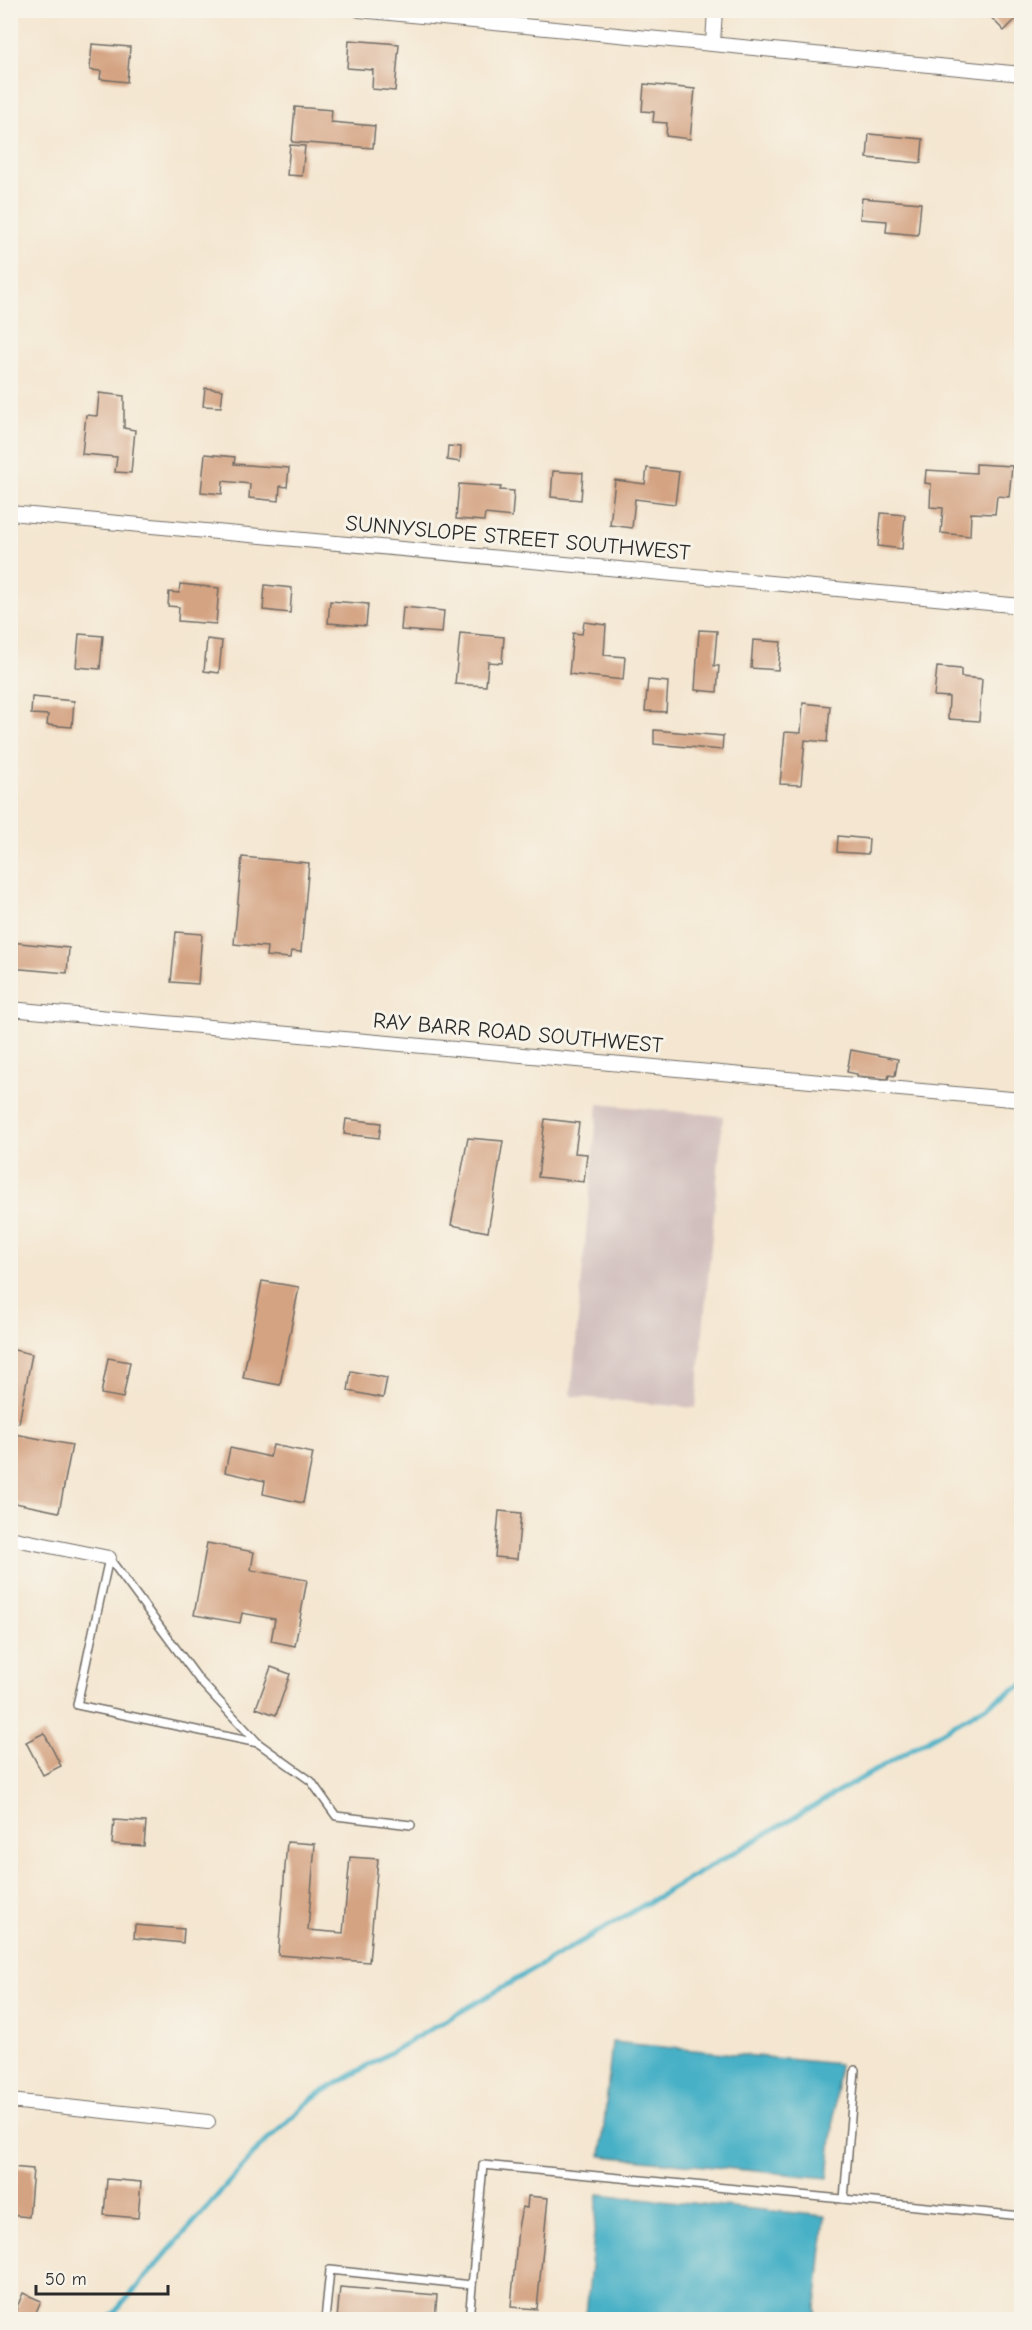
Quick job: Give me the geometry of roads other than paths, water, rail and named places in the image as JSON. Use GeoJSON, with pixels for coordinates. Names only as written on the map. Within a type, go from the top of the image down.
{"type":"FeatureCollection","features":[{"type":"Feature","properties":{"kind":"street"},"geometry":{"type":"LineString","coordinates":[[359,10],[481,15],[712,43],[1022,74]]}},
{"type":"Feature","properties":{"kind":"street"},"geometry":{"type":"LineString","coordinates":[[712,43],[716,10]]}},
{"type":"Feature","properties":{"kind":"street","name":"SUNNYSLOPE STREET SOUTHWEST"},"geometry":{"type":"LineString","coordinates":[[10,513],[1022,606]]}},
{"type":"Feature","properties":{"kind":"street","name":"RAY BARR ROAD SOUTHWEST"},"geometry":{"type":"LineString","coordinates":[[10,1009],[1022,1100]]}},
{"type":"Feature","properties":{"kind":"street"},"geometry":{"type":"LineString","coordinates":[[10,1538],[109,1558]]}},
{"type":"Feature","properties":{"kind":"street"},"geometry":{"type":"LineString","coordinates":[[10,2101],[208,2122]]}},
{"type":"Feature","properties":{"kind":"lane"},"geometry":{"type":"LineString","coordinates":[[109,1558],[77,1705],[258,1743]]}},
{"type":"Feature","properties":{"kind":"lane"},"geometry":{"type":"LineString","coordinates":[[109,1558],[200,1682],[258,1743],[311,1780],[336,1816],[411,1825]]}},
{"type":"Feature","properties":{"kind":"lane"},"geometry":{"type":"LineString","coordinates":[[844,2199],[855,2070]]}},
{"type":"Feature","properties":{"kind":"lane"},"geometry":{"type":"LineString","coordinates":[[469,2319],[483,2165],[1022,2216]]}},
{"type":"Feature","properties":{"kind":"lane"},"geometry":{"type":"LineString","coordinates":[[325,2319],[330,2270],[472,2285]]}},
{"type":"Feature","properties":{"kind":"water"},"geometry":{"type":"Polygon","coordinates":[[[612,2042],[839,2064],[828,2178],[601,2156],[612,2042]]]}},
{"type":"Feature","properties":{"kind":"water"},"geometry":{"type":"Polygon","coordinates":[[[598,2194],[825,2216],[815,2319],[627,2320],[586,2315],[598,2194]]]}},
{"type":"Feature","properties":{"kind":"waterway"},"geometry":{"type":"LineString","coordinates":[[108,2320],[260,2147],[314,2097],[1022,1685]]}}]}
